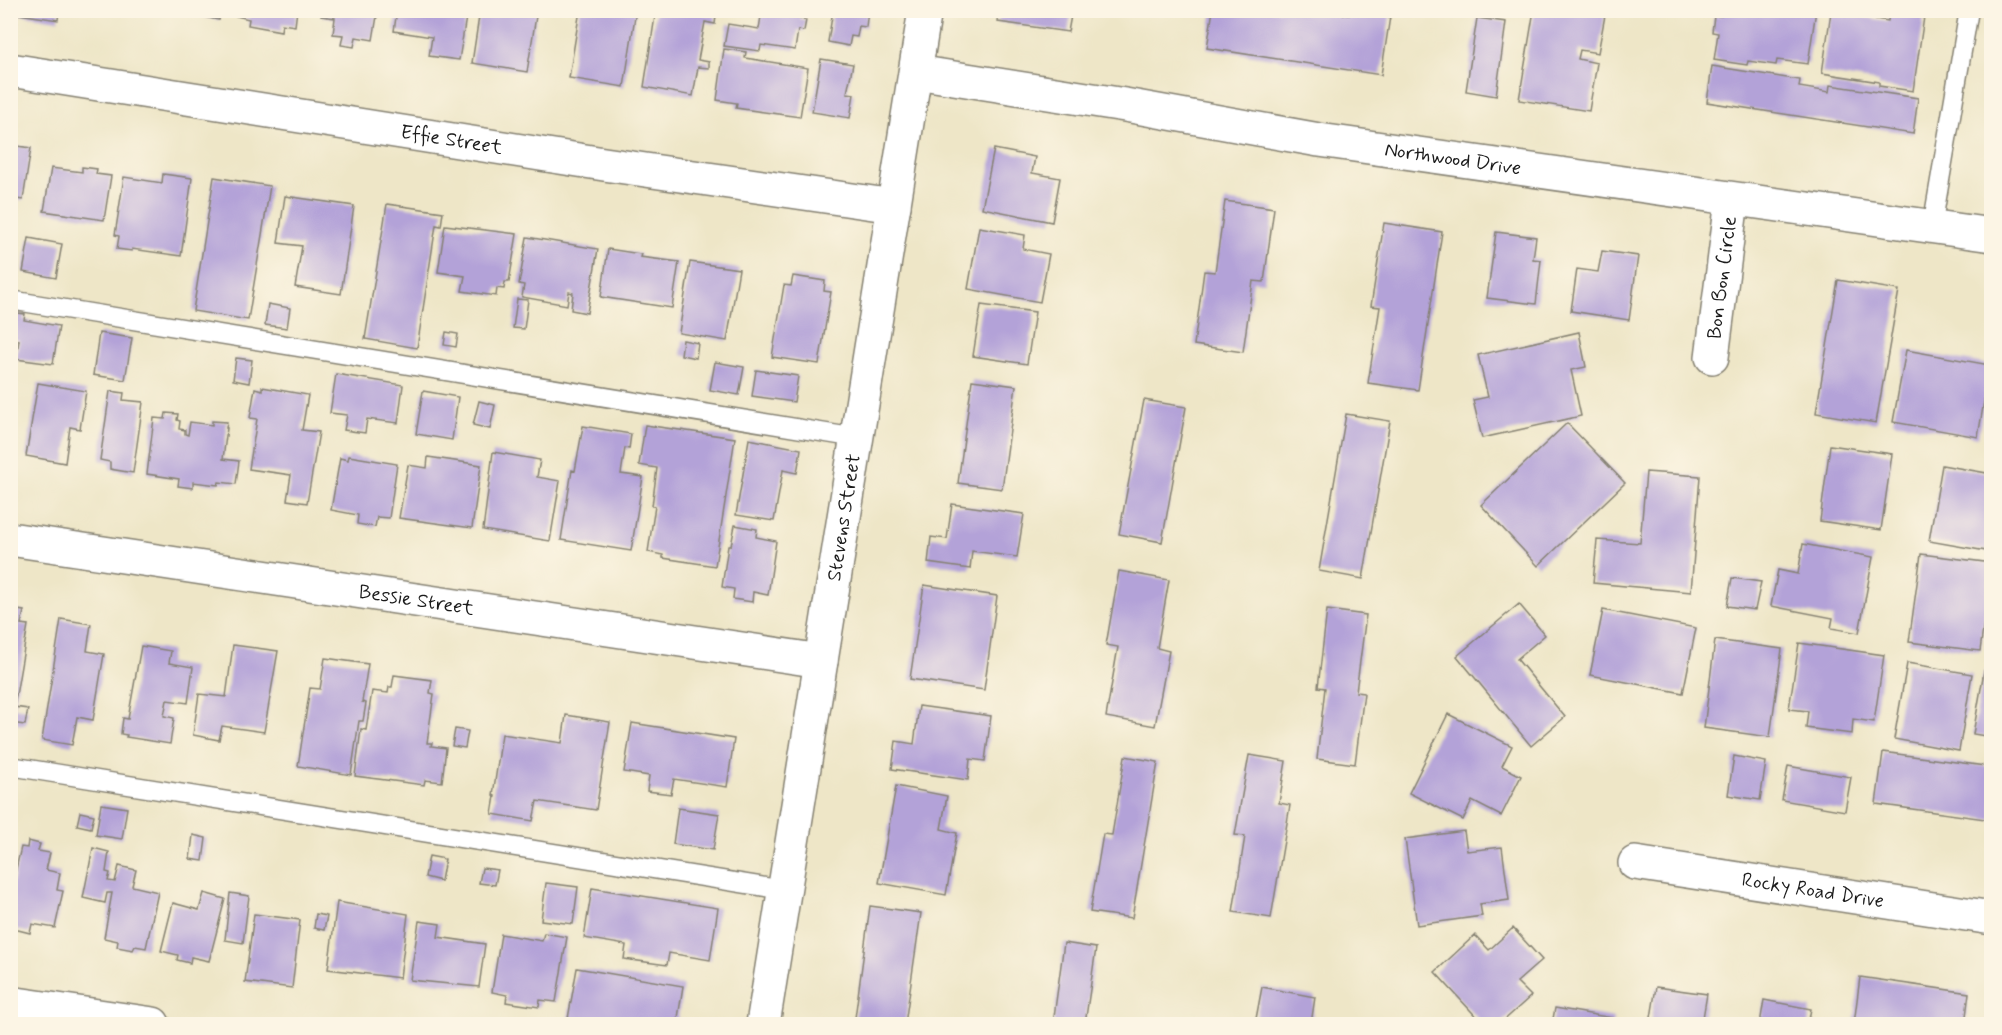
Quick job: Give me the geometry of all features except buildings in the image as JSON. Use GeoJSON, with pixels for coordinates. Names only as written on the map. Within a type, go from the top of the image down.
{"type":"FeatureCollection","features":[{"type":"Feature","properties":{"kind":"street","name":"Stevens Street"},"geometry":{"type":"LineString","coordinates":[[763,1024],[926,10]]}},
{"type":"Feature","properties":{"kind":"street","name":"Effie Street"},"geometry":{"type":"LineString","coordinates":[[10,70],[604,164],[894,206]]}},
{"type":"Feature","properties":{"kind":"street","name":"Northwood Drive"},"geometry":{"type":"LineString","coordinates":[[916,72],[1125,105],[1319,140],[1992,235]]}},
{"type":"Feature","properties":{"kind":"street","name":"Bon Bon Circle"},"geometry":{"type":"LineString","coordinates":[[1712,357],[1732,200]]}},
{"type":"Feature","properties":{"kind":"street","name":"Bessie Street"},"geometry":{"type":"LineString","coordinates":[[10,539],[821,661]]}},
{"type":"Feature","properties":{"kind":"street","name":"Rocky Road Drive"},"geometry":{"type":"LineString","coordinates":[[1635,863],[1992,918]]}},
{"type":"Feature","properties":{"kind":"street"},"geometry":{"type":"LineString","coordinates":[[10,1003],[153,1024]]}},
{"type":"Feature","properties":{"kind":"lane"},"geometry":{"type":"LineString","coordinates":[[1932,227],[1969,10]]}},
{"type":"Feature","properties":{"kind":"lane"},"geometry":{"type":"LineString","coordinates":[[10,300],[857,438]]}},
{"type":"Feature","properties":{"kind":"lane"},"geometry":{"type":"LineString","coordinates":[[10,766],[784,890]]}}]}
